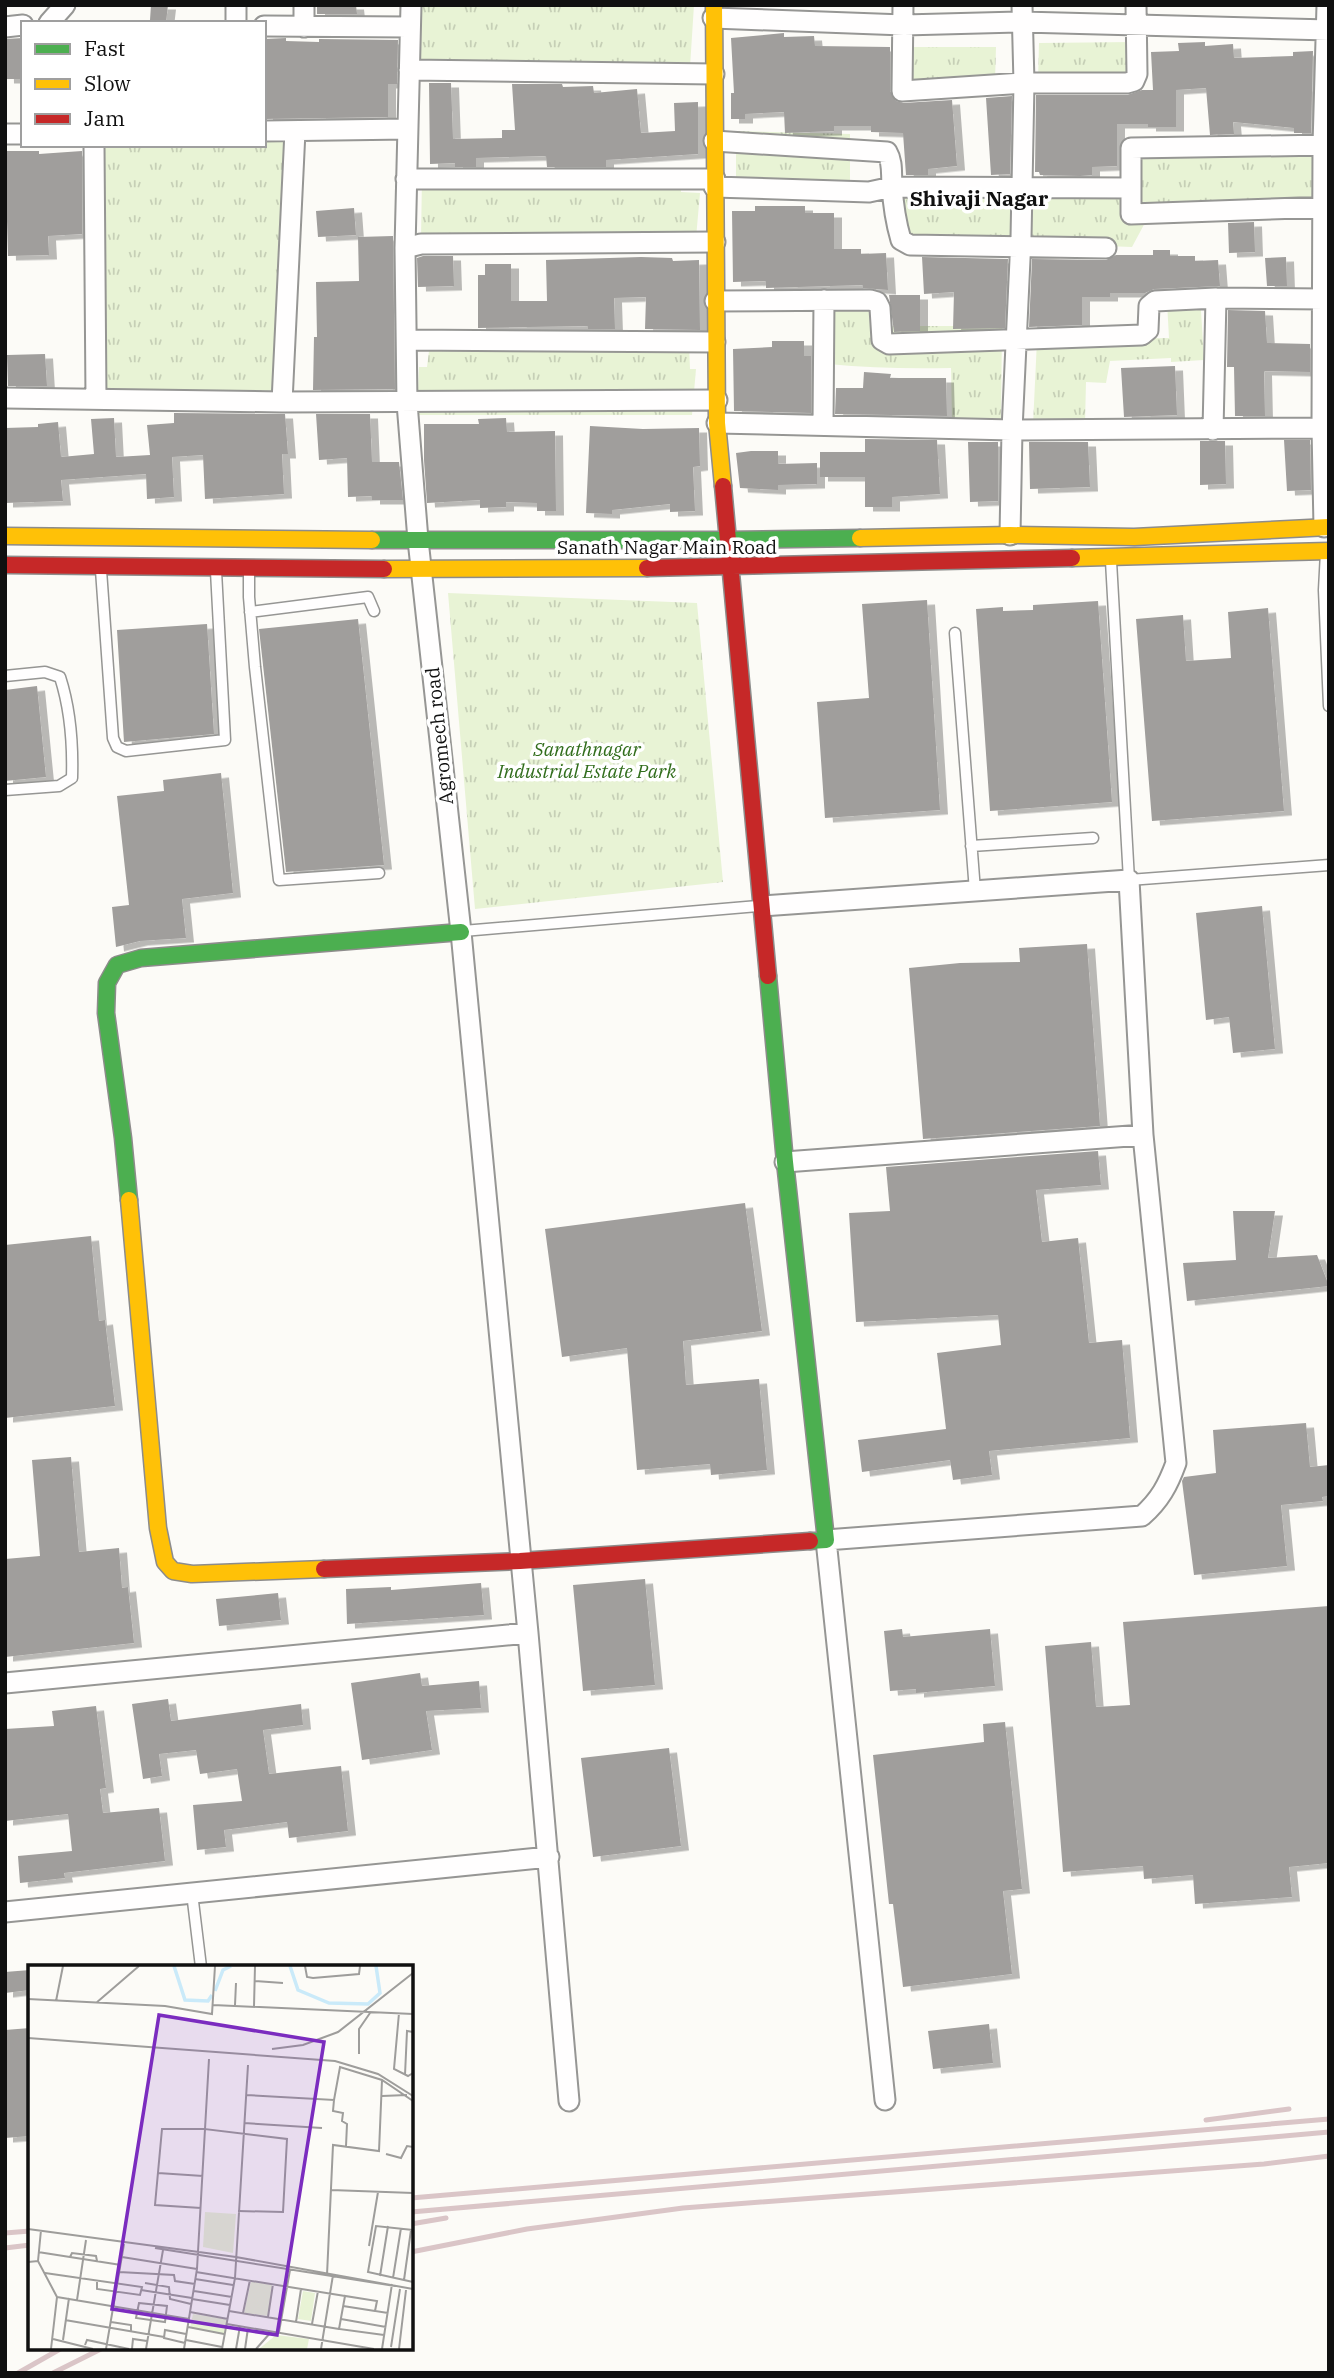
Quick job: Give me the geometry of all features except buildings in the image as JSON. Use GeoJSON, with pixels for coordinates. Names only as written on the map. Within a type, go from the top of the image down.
{"type":"FeatureCollection","features":[{"type":"Feature","properties":{"kind":"street"},"geometry":{"type":"LineString","coordinates":[[51,21],[65,5]]}},
{"type":"Feature","properties":{"kind":"street"},"geometry":{"type":"LineString","coordinates":[[304,5],[304,27]]}},
{"type":"Feature","properties":{"kind":"street","name":"Agromech road"},"geometry":{"type":"LineString","coordinates":[[411,5],[405,248],[407,403],[418,540],[461,932],[528,1633],[569,2101]]}},
{"type":"Feature","properties":{"kind":"street"},"geometry":{"type":"LineString","coordinates":[[903,5],[902,91],[1024,83],[1134,81],[1137,74],[1136,5]]}},
{"type":"Feature","properties":{"kind":"street"},"geometry":{"type":"LineString","coordinates":[[1326,527],[1322,428],[1326,356],[1324,299],[1327,5]]}},
{"type":"Feature","properties":{"kind":"street"},"geometry":{"type":"LineString","coordinates":[[885,2100],[785,1162],[726,540],[717,423],[715,342],[713,12],[904,25],[1022,14],[1135,26],[1327,30]]}},
{"type":"Feature","properties":{"kind":"street"},"geometry":{"type":"LineString","coordinates":[[1010,535],[1021,246],[1024,83],[1022,14]]}},
{"type":"Feature","properties":{"kind":"street"},"geometry":{"type":"LineString","coordinates":[[266,26],[409,27]]}},
{"type":"Feature","properties":{"kind":"street"},"geometry":{"type":"LineString","coordinates":[[408,70],[713,74]]}},
{"type":"Feature","properties":{"kind":"street"},"geometry":{"type":"LineString","coordinates":[[266,131],[407,129]]}},
{"type":"Feature","properties":{"kind":"street"},"geometry":{"type":"LineString","coordinates":[[282,402],[295,131]]}},
{"type":"Feature","properties":{"kind":"street"},"geometry":{"type":"LineString","coordinates":[[714,141],[887,152],[891,158],[892,187],[901,240],[910,245],[1106,248]]}},
{"type":"Feature","properties":{"kind":"street"},"geometry":{"type":"LineString","coordinates":[[1326,145],[1131,148],[1131,214],[1326,208]]}},
{"type":"Feature","properties":{"kind":"street"},"geometry":{"type":"LineString","coordinates":[[94,147],[96,399]]}},
{"type":"Feature","properties":{"kind":"street"},"geometry":{"type":"LineString","coordinates":[[406,179],[714,183],[869,192],[892,187],[1131,188]]}},
{"type":"Feature","properties":{"kind":"street"},"geometry":{"type":"LineString","coordinates":[[405,248],[421,244],[715,242]]}},
{"type":"Feature","properties":{"kind":"street"},"geometry":{"type":"LineString","coordinates":[[715,301],[877,302],[880,308],[882,340],[889,344],[1142,335],[1148,330],[1149,306],[1155,301],[1216,298],[1324,299]]}},
{"type":"Feature","properties":{"kind":"street"},"geometry":{"type":"LineString","coordinates":[[1213,430],[1216,298]]}},
{"type":"Feature","properties":{"kind":"street"},"geometry":{"type":"LineString","coordinates":[[823,425],[824,300]]}},
{"type":"Feature","properties":{"kind":"street"},"geometry":{"type":"LineString","coordinates":[[407,340],[715,342]]}},
{"type":"Feature","properties":{"kind":"street"},"geometry":{"type":"LineString","coordinates":[[5,398],[407,403],[717,400]]}},
{"type":"Feature","properties":{"kind":"street"},"geometry":{"type":"LineString","coordinates":[[717,423],[1012,430],[1322,428]]}},
{"type":"Feature","properties":{"kind":"street","name":"Sanath Nagar Main Road"},"geometry":{"type":"LineString","coordinates":[[5,536],[726,540],[1010,535],[1134,537],[1326,527]]}},
{"type":"Feature","properties":{"kind":"street","name":"Sanath Nagar Main Road"},"geometry":{"type":"LineString","coordinates":[[5,565],[421,569],[730,568],[1327,551]]}},
{"type":"Feature","properties":{"kind":"street"},"geometry":{"type":"LineString","coordinates":[[461,932],[141,958],[117,965],[107,983],[106,1013],[124,1138],[158,1528],[165,1562],[173,1570],[192,1574],[520,1561],[1142,1516],[1156,1504],[1168,1486],[1177,1463],[1143,1135],[1129,880],[762,906]]}},
{"type":"Feature","properties":{"kind":"street"},"geometry":{"type":"LineString","coordinates":[[785,1162],[1143,1135]]}},
{"type":"Feature","properties":{"kind":"street"},"geometry":{"type":"LineString","coordinates":[[5,1683],[528,1633]]}},
{"type":"Feature","properties":{"kind":"street"},"geometry":{"type":"LineString","coordinates":[[5,1912],[549,1857]]}},
{"type":"Feature","properties":{"kind":"lane"},"geometry":{"type":"LineString","coordinates":[[1326,527],[1324,590],[1329,706]]}},
{"type":"Feature","properties":{"kind":"lane"},"geometry":{"type":"LineString","coordinates":[[1111,557],[1129,880],[1329,865]]}},
{"type":"Feature","properties":{"kind":"lane"},"geometry":{"type":"LineString","coordinates":[[100,566],[113,738],[117,747],[126,751],[225,740],[216,567]]}},
{"type":"Feature","properties":{"kind":"lane"},"geometry":{"type":"LineString","coordinates":[[250,567],[250,612],[279,880],[379,873]]}},
{"type":"Feature","properties":{"kind":"lane"},"geometry":{"type":"LineString","coordinates":[[250,612],[368,597],[374,611]]}},
{"type":"Feature","properties":{"kind":"lane"},"geometry":{"type":"LineString","coordinates":[[955,633],[975,891]]}},
{"type":"Feature","properties":{"kind":"lane"},"geometry":{"type":"LineString","coordinates":[[5,676],[45,673],[60,677],[65,691],[73,757],[72,778],[59,786],[5,790]]}},
{"type":"Feature","properties":{"kind":"lane"},"geometry":{"type":"LineString","coordinates":[[971,846],[1093,838]]}},
{"type":"Feature","properties":{"kind":"lane"},"geometry":{"type":"LineString","coordinates":[[461,932],[762,906]]}},
{"type":"Feature","properties":{"kind":"lane"},"geometry":{"type":"LineString","coordinates":[[192,1893],[201,1965]]}},
{"type":"Feature","properties":{"kind":"green space"},"geometry":{"type":"Polygon","coordinates":[[[419,5],[694,5],[690,67],[415,67],[419,5]]]}},
{"type":"Feature","properties":{"kind":"green space"},"geometry":{"type":"Polygon","coordinates":[[[1133,42],[1131,77],[1038,81],[1039,43],[1133,42]]]}},
{"type":"Feature","properties":{"kind":"green space"},"geometry":{"type":"Polygon","coordinates":[[[902,47],[996,47],[995,82],[902,87],[902,47]]]}},
{"type":"Feature","properties":{"kind":"green space"},"geometry":{"type":"Polygon","coordinates":[[[736,131],[850,134],[850,186],[736,185],[736,131]]]}},
{"type":"Feature","properties":{"kind":"green space"},"geometry":{"type":"Polygon","coordinates":[[[290,136],[278,396],[102,394],[98,147],[266,147],[266,137],[290,136]]]}},
{"type":"Feature","properties":{"kind":"green space"},"geometry":{"type":"Polygon","coordinates":[[[1319,149],[1318,203],[1133,210],[1141,151],[1319,149]]]}},
{"type":"Feature","properties":{"kind":"green space"},"geometry":{"type":"Polygon","coordinates":[[[422,177],[681,177],[681,192],[700,193],[696,238],[421,238],[422,177]]]}},
{"type":"Feature","properties":{"kind":"green space"},"geometry":{"type":"Polygon","coordinates":[[[897,191],[1018,191],[1017,241],[909,239],[897,191]]]}},
{"type":"Feature","properties":{"kind":"green space"},"geometry":{"type":"Polygon","coordinates":[[[1127,191],[1147,219],[1132,247],[1026,243],[1025,192],[1127,191]]]}},
{"type":"Feature","properties":{"kind":"green space"},"geometry":{"type":"Polygon","coordinates":[[[1200,294],[1204,360],[1171,362],[1171,358],[1110,361],[1106,383],[1086,382],[1085,424],[1033,425],[1037,340],[1169,338],[1167,302],[1200,294]]]}},
{"type":"Feature","properties":{"kind":"green space"},"geometry":{"type":"Polygon","coordinates":[[[826,304],[875,305],[879,326],[1002,326],[1001,420],[952,420],[951,368],[828,364],[826,304]]]}},
{"type":"Feature","properties":{"kind":"green space"},"geometry":{"type":"Polygon","coordinates":[[[430,343],[689,344],[690,369],[696,369],[692,415],[417,415],[419,367],[427,367],[430,343]]]}},
{"type":"Feature","properties":{"kind":"green space","name":"Sanathnagar Industrial Estate Park"},"geometry":{"type":"Polygon","coordinates":[[[448,593],[697,603],[723,882],[475,909],[448,593]]]}},
{"type":"Feature","properties":{"kind":"railway"},"geometry":{"type":"LineString","coordinates":[[1206,2120],[1289,2109]]}},
{"type":"Feature","properties":{"kind":"railway"},"geometry":{"type":"LineString","coordinates":[[413,2198],[1329,2119]]}},
{"type":"Feature","properties":{"kind":"railway"},"geometry":{"type":"LineString","coordinates":[[413,2212],[1329,2132]]}},
{"type":"Feature","properties":{"kind":"railway"},"geometry":{"type":"LineString","coordinates":[[413,2252],[527,2229],[683,2208],[1264,2164],[1329,2156]]}},
{"type":"Feature","properties":{"kind":"railway"},"geometry":{"type":"LineString","coordinates":[[413,2224],[446,2218]]}},
{"type":"Feature","properties":{"kind":"railway"},"geometry":{"type":"LineString","coordinates":[[5,2233],[28,2231]]}},
{"type":"Feature","properties":{"kind":"railway"},"geometry":{"type":"LineString","coordinates":[[5,2248],[28,2245]]}},
{"type":"Feature","properties":{"kind":"railway"},"geometry":{"type":"LineString","coordinates":[[18,2373],[58,2350]]}},
{"type":"Feature","properties":{"kind":"railway"},"geometry":{"type":"LineString","coordinates":[[53,2373],[99,2350]]}},
{"type":"Feature","properties":{"kind":"traffic: fast"},"geometry":{"type":"LineString","coordinates":[[372,540],[860,538]]}},
{"type":"Feature","properties":{"kind":"traffic: fast"},"geometry":{"type":"LineString","coordinates":[[129,1200],[106,1013],[107,983],[117,965],[141,958],[461,932]]}},
{"type":"Feature","properties":{"kind":"traffic: fast"},"geometry":{"type":"LineString","coordinates":[[768,976],[785,1162],[826,1540],[810,1541]]}},
{"type":"Feature","properties":{"kind":"traffic: slow"},"geometry":{"type":"LineString","coordinates":[[714,5],[717,423],[723,486]]}},
{"type":"Feature","properties":{"kind":"traffic: slow"},"geometry":{"type":"LineString","coordinates":[[860,538],[1010,535],[1134,537],[1329,527]]}},
{"type":"Feature","properties":{"kind":"traffic: slow"},"geometry":{"type":"LineString","coordinates":[[5,536],[372,540]]}},
{"type":"Feature","properties":{"kind":"traffic: slow"},"geometry":{"type":"LineString","coordinates":[[1072,558],[1329,551]]}},
{"type":"Feature","properties":{"kind":"traffic: slow"},"geometry":{"type":"LineString","coordinates":[[384,569],[647,568]]}},
{"type":"Feature","properties":{"kind":"traffic: slow"},"geometry":{"type":"LineString","coordinates":[[129,1200],[158,1528],[165,1562],[173,1571],[192,1574],[324,1569]]}},
{"type":"Feature","properties":{"kind":"traffic: jam"},"geometry":{"type":"LineString","coordinates":[[723,486],[768,976]]}},
{"type":"Feature","properties":{"kind":"traffic: jam"},"geometry":{"type":"LineString","coordinates":[[647,568],[1072,558]]}},
{"type":"Feature","properties":{"kind":"traffic: jam"},"geometry":{"type":"LineString","coordinates":[[5,565],[384,569]]}},
{"type":"Feature","properties":{"kind":"traffic: jam"},"geometry":{"type":"LineString","coordinates":[[324,1569],[520,1561],[810,1541]]}},
{"type":"Feature","properties":{"kind":"district","name":"Shivaji Nagar"},"geometry":{"type":"Point","coordinates":[979,198]}}]}
